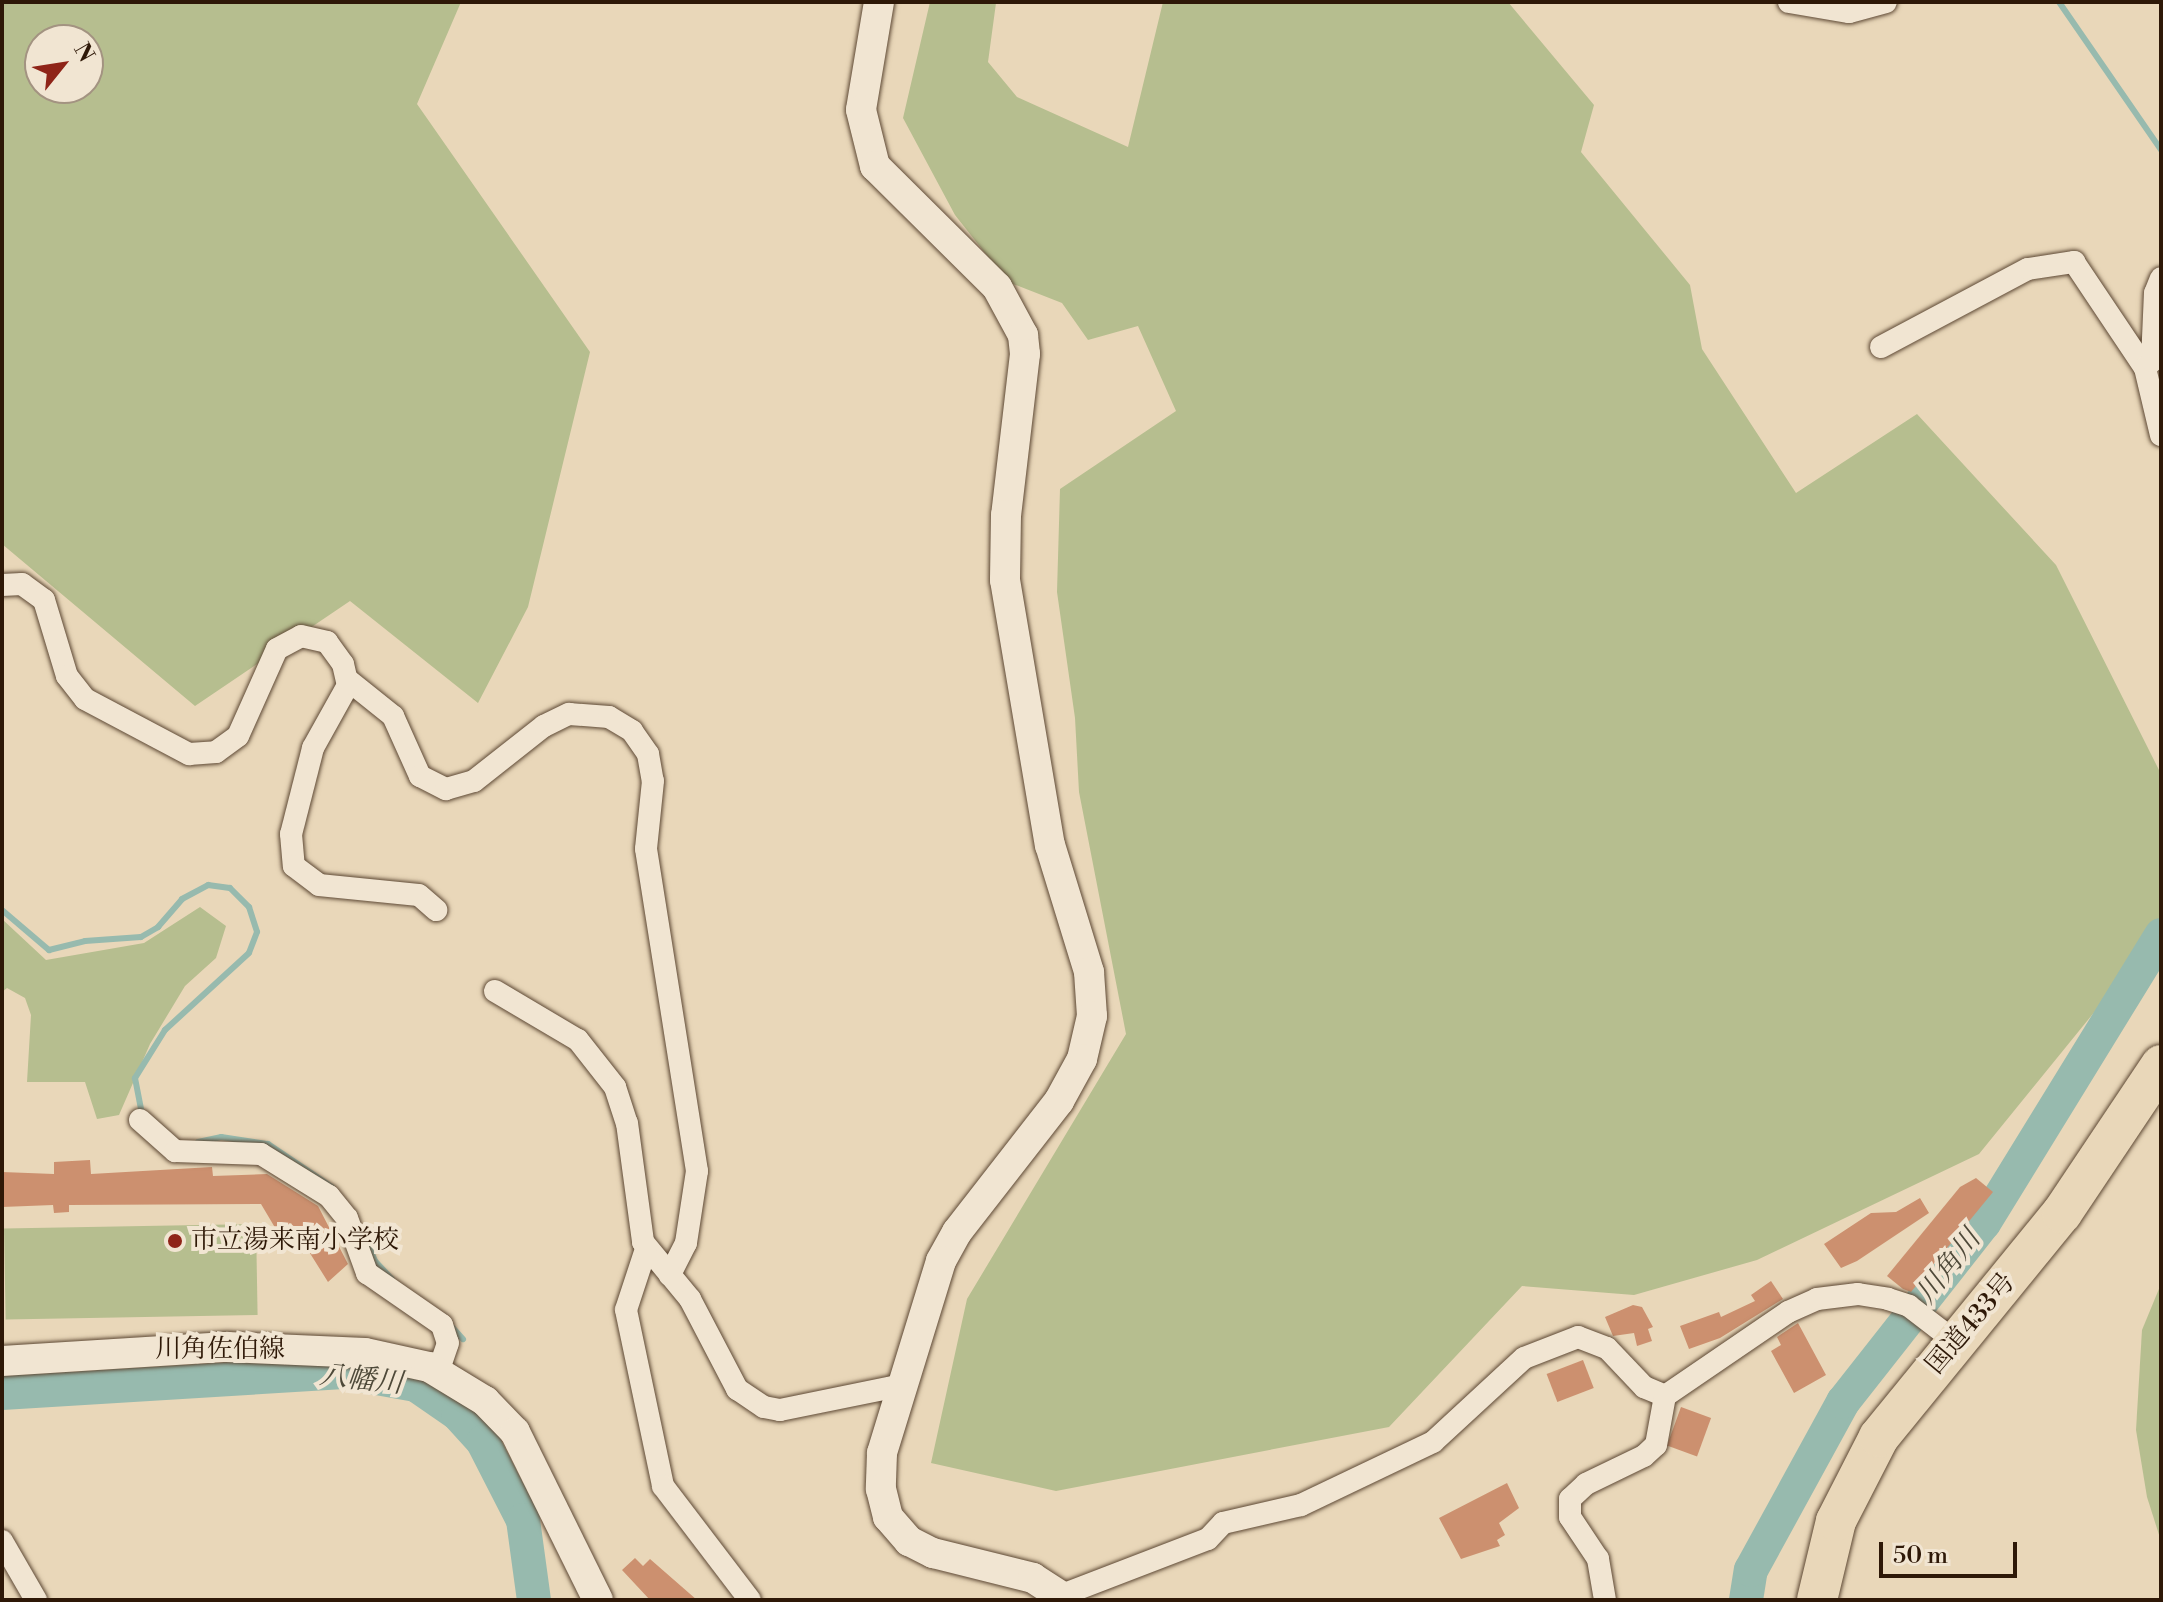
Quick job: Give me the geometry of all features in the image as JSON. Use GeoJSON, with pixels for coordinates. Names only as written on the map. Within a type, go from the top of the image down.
{"type":"FeatureCollection","features":[{"type":"Feature","properties":{"kind":"highway","name":"国道433号"},"geometry":{"type":"LineString","coordinates":[[1817,1600],[1836,1521],[1862,1464],[2071,1201],[2161,1065]]}},
{"type":"Feature","properties":{"kind":"street"},"geometry":{"type":"LineString","coordinates":[[879,2],[861,110],[870,155],[895,188],[1009,301],[1023,335],[1006,515],[1005,580],[1050,845],[1089,972],[1092,1016],[1082,1059],[1059,1101],[957,1232],[941,1261],[882,1453],[881,1489],[888,1517],[909,1541],[933,1553],[1033,1578],[1054,1598],[1208,1539],[1223,1523],[1301,1505],[1433,1442],[1524,1358],[1578,1337],[1607,1348],[1644,1387],[1665,1396]]}},
{"type":"Feature","properties":{"kind":"street"},"geometry":{"type":"LineString","coordinates":[[1789,2],[1849,12],[1886,2]]}},
{"type":"Feature","properties":{"kind":"street"},"geometry":{"type":"LineString","coordinates":[[1881,347],[2028,269],[2074,262],[2153,365]]}},
{"type":"Feature","properties":{"kind":"street"},"geometry":{"type":"LineString","coordinates":[[2161,278],[2155,293],[2153,365],[2161,435]]}},
{"type":"Feature","properties":{"kind":"street"},"geometry":{"type":"LineString","coordinates":[[2,585],[22,584],[44,600],[67,676],[85,699],[189,754],[216,752],[238,736],[270,661],[287,640],[314,637],[327,642],[337,652],[348,680],[393,716],[420,776],[446,789],[474,781],[544,726],[569,714],[596,713],[622,723],[648,754],[653,781],[646,849],[697,1171],[686,1243],[670,1275]]}},
{"type":"Feature","properties":{"kind":"street"},"geometry":{"type":"LineString","coordinates":[[348,680],[313,748],[291,834],[294,866],[319,885],[419,895],[436,910]]}},
{"type":"Feature","properties":{"kind":"street"},"geometry":{"type":"LineString","coordinates":[[495,991],[578,1040],[615,1087],[627,1123],[646,1249],[626,1310],[663,1486],[750,1600]]}},
{"type":"Feature","properties":{"kind":"street"},"geometry":{"type":"LineString","coordinates":[[140,1120],[175,1151],[261,1154],[329,1196],[347,1218],[367,1273],[442,1325],[448,1343],[438,1372]]}},
{"type":"Feature","properties":{"kind":"street"},"geometry":{"type":"LineString","coordinates":[[646,1249],[690,1299],[737,1389],[764,1407],[796,1409],[903,1385]]}},
{"type":"Feature","properties":{"kind":"street"},"geometry":{"type":"LineString","coordinates":[[1605,1600],[1598,1559],[1570,1517],[1570,1499],[1586,1484],[1644,1456],[1656,1445],[1665,1396],[1788,1312],[1817,1299],[1858,1294],[1888,1299],[1909,1306],[1956,1342]]}},
{"type":"Feature","properties":{"kind":"street","name":"川角佐伯線"},"geometry":{"type":"LineString","coordinates":[[2,1361],[235,1347],[386,1356],[438,1372],[485,1401],[515,1432],[598,1600]]}},
{"type":"Feature","properties":{"kind":"street"},"geometry":{"type":"LineString","coordinates":[[2,1541],[36,1600]]}},
{"type":"Feature","properties":{"kind":"green space"},"geometry":{"type":"Polygon","coordinates":[[[2,2],[461,2],[417,104],[590,352],[528,607],[478,703],[350,601],[195,706],[2,544],[2,2]]]}},
{"type":"Feature","properties":{"kind":"green space"},"geometry":{"type":"Polygon","coordinates":[[[930,2],[996,3],[988,62],[1017,97],[1128,147],[1163,2],[1508,2],[1594,105],[1581,152],[1690,285],[1702,349],[1796,493],[1917,414],[2056,565],[2161,774],[2161,930],[1979,1154],[1757,1260],[1634,1295],[1522,1286],[1389,1427],[1056,1491],[931,1463],[967,1299],[1126,1034],[1079,792],[1075,718],[1057,592],[1060,489],[1176,411],[1138,326],[1088,340],[1062,303],[1008,282],[955,215],[903,118],[930,2]]]}},
{"type":"Feature","properties":{"kind":"green space"},"geometry":{"type":"Polygon","coordinates":[[[200,907],[226,926],[216,958],[185,986],[150,1044],[119,1115],[97,1119],[85,1082],[27,1082],[31,1015],[25,998],[7,988],[2,992],[2,919],[46,960],[144,943],[200,907]]]}},
{"type":"Feature","properties":{"kind":"green space"},"geometry":{"type":"Polygon","coordinates":[[[256,1224],[258,1315],[6,1319],[4,1228],[256,1224]]]}},
{"type":"Feature","properties":{"kind":"green space"},"geometry":{"type":"Polygon","coordinates":[[[2161,1284],[2161,1541],[2147,1497],[2136,1430],[2142,1330],[2161,1284]]]}},
{"type":"Feature","properties":{"kind":"building"},"geometry":{"type":"Polygon","coordinates":[[[90,1160],[91,1174],[212,1167],[213,1176],[267,1174],[318,1206],[348,1264],[328,1282],[291,1223],[277,1231],[261,1204],[69,1205],[69,1212],[54,1213],[53,1205],[2,1207],[2,1172],[54,1174],[54,1162],[90,1160]]]}},
{"type":"Feature","properties":{"kind":"building"},"geometry":{"type":"Polygon","coordinates":[[[1976,1178],[1993,1192],[1911,1292],[1903,1289],[1887,1276],[1960,1187],[1976,1178]]]}},
{"type":"Feature","properties":{"kind":"building"},"geometry":{"type":"Polygon","coordinates":[[[1920,1198],[1929,1213],[1857,1261],[1841,1268],[1824,1244],[1871,1213],[1896,1212],[1920,1198]]]}},
{"type":"Feature","properties":{"kind":"building"},"geometry":{"type":"Polygon","coordinates":[[[1771,1281],[1783,1299],[1720,1338],[1689,1349],[1680,1326],[1719,1312],[1721,1317],[1755,1301],[1751,1295],[1771,1281]]]}},
{"type":"Feature","properties":{"kind":"building"},"geometry":{"type":"Polygon","coordinates":[[[1633,1305],[1642,1307],[1653,1327],[1648,1329],[1652,1341],[1637,1346],[1634,1333],[1613,1336],[1605,1317],[1633,1305]]]}},
{"type":"Feature","properties":{"kind":"building"},"geometry":{"type":"Polygon","coordinates":[[[1798,1323],[1826,1375],[1794,1393],[1771,1351],[1781,1345],[1777,1337],[1798,1323]]]}},
{"type":"Feature","properties":{"kind":"building"},"geometry":{"type":"Polygon","coordinates":[[[1583,1360],[1594,1388],[1557,1402],[1547,1374],[1583,1360]]]}},
{"type":"Feature","properties":{"kind":"building"},"geometry":{"type":"Polygon","coordinates":[[[1681,1407],[1711,1418],[1697,1456],[1667,1446],[1681,1407]]]}},
{"type":"Feature","properties":{"kind":"building"},"geometry":{"type":"Polygon","coordinates":[[[1507,1483],[1519,1508],[1499,1523],[1505,1535],[1497,1540],[1500,1546],[1461,1559],[1439,1518],[1507,1483]]]}},
{"type":"Feature","properties":{"kind":"building"},"geometry":{"type":"Polygon","coordinates":[[[635,1558],[643,1566],[650,1559],[697,1600],[650,1600],[622,1570],[635,1558]]]}},
{"type":"Feature","properties":{"kind":"waterway"},"geometry":{"type":"LineString","coordinates":[[2059,2],[2161,150]]}},
{"type":"Feature","properties":{"kind":"waterway"},"geometry":{"type":"LineString","coordinates":[[2,910],[49,950],[85,941],[141,937],[158,927],[182,899],[208,885],[230,888],[249,907],[257,932],[249,953],[165,1030],[135,1078],[142,1114]]}},
{"type":"Feature","properties":{"kind":"waterway","name":"川角川"},"geometry":{"type":"LineString","coordinates":[[1746,1600],[1751,1570],[1843,1402],[1984,1223],[2161,935]]}},
{"type":"Feature","properties":{"kind":"waterway"},"geometry":{"type":"LineString","coordinates":[[198,1142],[221,1137],[268,1144],[332,1187]]}},
{"type":"Feature","properties":{"kind":"waterway"},"geometry":{"type":"LineString","coordinates":[[367,1242],[375,1261],[392,1279]]}},
{"type":"Feature","properties":{"kind":"waterway"},"geometry":{"type":"LineString","coordinates":[[453,1328],[463,1339]]}},
{"type":"Feature","properties":{"kind":"waterway","name":"八幡川"},"geometry":{"type":"LineString","coordinates":[[2,1393],[343,1372],[416,1385],[458,1414],[483,1442],[523,1520],[534,1600]]}},
{"type":"Feature","properties":{"kind":"place","name":"市立湯来南小学校"},"geometry":{"type":"Point","coordinates":[175,1241]}}]}
